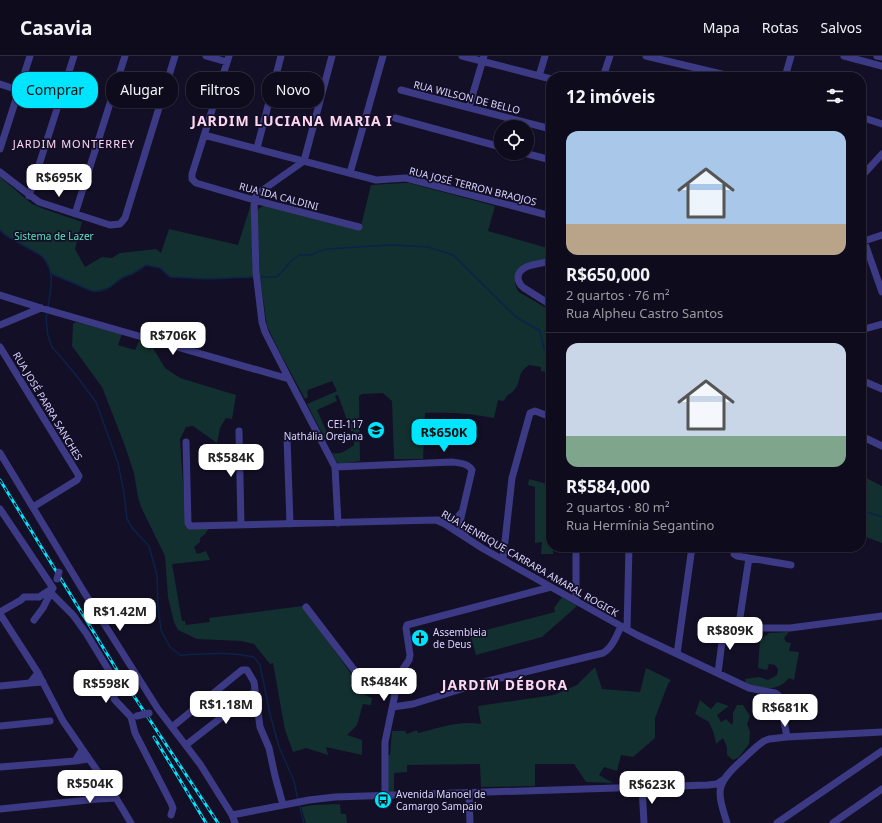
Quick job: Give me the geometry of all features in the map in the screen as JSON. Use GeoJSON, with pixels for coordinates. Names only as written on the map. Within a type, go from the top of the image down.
{"type":"FeatureCollection","features":[{"type":"Feature","properties":{"kind":"street"},"geometry":{"type":"LineString","coordinates":[[24,72],[30,56]]}},
{"type":"Feature","properties":{"kind":"street"},"geometry":{"type":"LineString","coordinates":[[75,214],[125,56]]}},
{"type":"Feature","properties":{"kind":"street"},"geometry":{"type":"LineString","coordinates":[[0,172],[29,196],[39,202],[110,225],[120,224],[125,218],[175,56]]}},
{"type":"Feature","properties":{"kind":"street"},"geometry":{"type":"LineString","coordinates":[[204,135],[228,59],[206,56]]}},
{"type":"Feature","properties":{"kind":"street"},"geometry":{"type":"LineString","coordinates":[[257,148],[281,56]]}},
{"type":"Feature","properties":{"kind":"street"},"geometry":{"type":"LineString","coordinates":[[332,56],[304,161],[257,194],[254,200],[256,272],[260,308],[265,332],[335,467],[338,523]]}},
{"type":"Feature","properties":{"kind":"street"},"geometry":{"type":"LineString","coordinates":[[350,173],[382,56]]}},
{"type":"Feature","properties":{"kind":"street"},"geometry":{"type":"LineString","coordinates":[[462,56],[483,59],[546,78]]}},
{"type":"Feature","properties":{"kind":"street"},"geometry":{"type":"LineString","coordinates":[[539,76],[545,56]]}},
{"type":"Feature","properties":{"kind":"street"},"geometry":{"type":"LineString","coordinates":[[605,72],[610,56]]}},
{"type":"Feature","properties":{"kind":"street"},"geometry":{"type":"LineString","coordinates":[[646,56],[713,72]]}},
{"type":"Feature","properties":{"kind":"street"},"geometry":{"type":"LineString","coordinates":[[786,72],[791,56]]}},
{"type":"Feature","properties":{"kind":"street"},"geometry":{"type":"LineString","coordinates":[[844,56],[882,66]]}},
{"type":"Feature","properties":{"kind":"street"},"geometry":{"type":"LineString","coordinates":[[878,56],[882,57]]}},
{"type":"Feature","properties":{"kind":"street"},"geometry":{"type":"LineString","coordinates":[[29,196],[71,57]]}},
{"type":"Feature","properties":{"kind":"street"},"geometry":{"type":"LineString","coordinates":[[469,108],[483,59]]}},
{"type":"Feature","properties":{"kind":"street"},"geometry":{"type":"LineString","coordinates":[[0,84],[12,88]]}},
{"type":"Feature","properties":{"kind":"street","name":"RUA WILSON DE BELLO"},"geometry":{"type":"LineString","coordinates":[[401,90],[546,129]]}},
{"type":"Feature","properties":{"kind":"street"},"geometry":{"type":"LineString","coordinates":[[0,149],[13,108]]}},
{"type":"Feature","properties":{"kind":"street"},"geometry":{"type":"LineString","coordinates":[[395,118],[494,145]]}},
{"type":"Feature","properties":{"kind":"street"},"geometry":{"type":"LineString","coordinates":[[867,119],[882,124]]}},
{"type":"Feature","properties":{"kind":"street","name":"RUA JOSÉ TERRON BRAOJOS"},"geometry":{"type":"LineString","coordinates":[[204,135],[376,180],[406,178],[546,215]]}},
{"type":"Feature","properties":{"kind":"street","name":"RUA IDA CALDINI"},"geometry":{"type":"LineString","coordinates":[[204,135],[192,174],[192,179],[194,182],[254,200],[359,227]]}},
{"type":"Feature","properties":{"kind":"street"},"geometry":{"type":"LineString","coordinates":[[866,172],[882,154]]}},
{"type":"Feature","properties":{"kind":"street"},"geometry":{"type":"LineString","coordinates":[[534,156],[546,159]]}},
{"type":"Feature","properties":{"kind":"street"},"geometry":{"type":"LineString","coordinates":[[866,241],[882,236]]}},
{"type":"Feature","properties":{"kind":"street"},"geometry":{"type":"LineString","coordinates":[[866,252],[882,292]]}},
{"type":"Feature","properties":{"kind":"street"},"geometry":{"type":"LineString","coordinates":[[546,262],[526,267],[521,270],[518,278],[520,285],[546,302]]}},
{"type":"Feature","properties":{"kind":"street"},"geometry":{"type":"LineString","coordinates":[[0,294],[42,308],[289,379]]}},
{"type":"Feature","properties":{"kind":"street"},"geometry":{"type":"LineString","coordinates":[[16,300],[20,302],[24,308],[24,311],[20,316]]}},
{"type":"Feature","properties":{"kind":"street"},"geometry":{"type":"LineString","coordinates":[[0,325],[42,308]]}},
{"type":"Feature","properties":{"kind":"street"},"geometry":{"type":"LineString","coordinates":[[866,329],[882,324]]}},
{"type":"Feature","properties":{"kind":"street","name":"RUA JOSÉ PARRA SANCHES"},"geometry":{"type":"LineString","coordinates":[[0,347],[79,476],[77,480],[33,507]]}},
{"type":"Feature","properties":{"kind":"street"},"geometry":{"type":"LineString","coordinates":[[866,382],[882,389]]}},
{"type":"Feature","properties":{"kind":"street"},"geometry":{"type":"LineString","coordinates":[[504,559],[512,478],[530,413],[535,411],[546,415]]}},
{"type":"Feature","properties":{"kind":"street"},"geometry":{"type":"LineString","coordinates":[[239,431],[241,525]]}},
{"type":"Feature","properties":{"kind":"street"},"geometry":{"type":"LineString","coordinates":[[287,437],[290,524]]}},
{"type":"Feature","properties":{"kind":"street"},"geometry":{"type":"LineString","coordinates":[[866,438],[882,446]]}},
{"type":"Feature","properties":{"kind":"street","name":"RUA HENRIQUE CARRARA AMARAL ROGICK"},"geometry":{"type":"LineString","coordinates":[[186,442],[188,523],[190,526],[436,520],[468,538],[482,548],[504,559],[624,628],[749,688],[774,693],[778,696],[787,737]]}},
{"type":"Feature","properties":{"kind":"street"},"geometry":{"type":"LineString","coordinates":[[0,453],[64,559],[158,709],[200,764],[235,823]]}},
{"type":"Feature","properties":{"kind":"street"},"geometry":{"type":"LineString","coordinates":[[335,467],[445,463],[466,464],[472,470],[460,526],[463,534],[468,538]]}},
{"type":"Feature","properties":{"kind":"street"},"geometry":{"type":"LineString","coordinates":[[0,509],[52,590],[86,633],[111,674],[115,684],[114,699],[134,716],[135,733],[171,802],[173,808],[171,815]]}},
{"type":"Feature","properties":{"kind":"street"},"geometry":{"type":"LineString","coordinates":[[436,520],[454,519],[462,512]]}},
{"type":"Feature","properties":{"kind":"street"},"geometry":{"type":"LineString","coordinates":[[576,552],[576,601]]}},
{"type":"Feature","properties":{"kind":"street"},"geometry":{"type":"LineString","coordinates":[[393,707],[413,704],[484,682],[603,653],[608,650],[624,628],[629,552]]}},
{"type":"Feature","properties":{"kind":"street"},"geometry":{"type":"LineString","coordinates":[[677,654],[691,552]]}},
{"type":"Feature","properties":{"kind":"street"},"geometry":{"type":"LineString","coordinates":[[736,552],[749,558],[791,565]]}},
{"type":"Feature","properties":{"kind":"street"},"geometry":{"type":"LineString","coordinates":[[739,624],[749,558]]}},
{"type":"Feature","properties":{"kind":"street"},"geometry":{"type":"LineString","coordinates":[[34,620],[43,608],[52,590],[64,559]]}},
{"type":"Feature","properties":{"kind":"street"},"geometry":{"type":"LineString","coordinates":[[385,795],[385,742],[399,675],[409,660],[410,655],[406,628],[407,625],[551,587]]}},
{"type":"Feature","properties":{"kind":"street"},"geometry":{"type":"LineString","coordinates":[[52,590],[39,597],[24,597],[0,613],[3,626],[38,673],[63,721],[111,790],[131,823]]}},
{"type":"Feature","properties":{"kind":"street"},"geometry":{"type":"LineString","coordinates":[[306,607],[358,675],[365,677],[399,675]]}},
{"type":"Feature","properties":{"kind":"street"},"geometry":{"type":"LineString","coordinates":[[718,673],[724,626],[728,622],[763,628],[790,628],[882,616]]}},
{"type":"Feature","properties":{"kind":"street"},"geometry":{"type":"LineString","coordinates":[[172,727],[242,670],[247,670],[251,677],[255,691],[260,728],[269,748],[283,805]]}},
{"type":"Feature","properties":{"kind":"street"},"geometry":{"type":"LineString","coordinates":[[30,683],[38,673]]}},
{"type":"Feature","properties":{"kind":"street"},"geometry":{"type":"LineString","coordinates":[[0,686],[43,682]]}},
{"type":"Feature","properties":{"kind":"street"},"geometry":{"type":"LineString","coordinates":[[186,745],[255,691]]}},
{"type":"Feature","properties":{"kind":"street"},"geometry":{"type":"LineString","coordinates":[[134,716],[149,714],[158,709]]}},
{"type":"Feature","properties":{"kind":"street"},"geometry":{"type":"LineString","coordinates":[[50,721],[59,714]]}},
{"type":"Feature","properties":{"kind":"street"},"geometry":{"type":"LineString","coordinates":[[0,726],[63,721]]}},
{"type":"Feature","properties":{"kind":"street"},"geometry":{"type":"LineString","coordinates":[[727,823],[721,806],[721,785],[728,773],[769,738],[882,732]]}},
{"type":"Feature","properties":{"kind":"street"},"geometry":{"type":"LineString","coordinates":[[75,761],[82,750]]}},
{"type":"Feature","properties":{"kind":"street"},"geometry":{"type":"LineString","coordinates":[[777,823],[882,751]]}},
{"type":"Feature","properties":{"kind":"street"},"geometry":{"type":"LineString","coordinates":[[0,767],[88,759]]}},
{"type":"Feature","properties":{"kind":"street"},"geometry":{"type":"LineString","coordinates":[[232,816],[293,803],[335,797],[721,785]]}},
{"type":"Feature","properties":{"kind":"street"},"geometry":{"type":"LineString","coordinates":[[642,787],[644,823]]}},
{"type":"Feature","properties":{"kind":"street"},"geometry":{"type":"LineString","coordinates":[[833,823],[882,789]]}},
{"type":"Feature","properties":{"kind":"street"},"geometry":{"type":"LineString","coordinates":[[98,799],[111,790]]}},
{"type":"Feature","properties":{"kind":"street"},"geometry":{"type":"LineString","coordinates":[[469,793],[470,823]]}},
{"type":"Feature","properties":{"kind":"street"},"geometry":{"type":"LineString","coordinates":[[0,809],[116,798]]}},
{"type":"Feature","properties":{"kind":"green space","name":"Sistema de Lazer"},"geometry":{"type":"Polygon","coordinates":[[[0,177],[32,204],[82,222],[75,249],[85,267],[102,257],[112,258],[120,253],[156,249],[161,253],[169,229],[238,245],[251,204],[253,277],[207,279],[170,277],[160,268],[146,265],[132,275],[125,276],[111,287],[91,291],[52,274],[42,256],[5,235],[0,230],[0,177]]]}},
{"type":"Feature","properties":{"kind":"green space"},"geometry":{"type":"Polygon","coordinates":[[[409,183],[495,206],[488,231],[546,248],[546,260],[523,266],[516,274],[515,280],[519,292],[546,308],[546,372],[541,371],[541,367],[529,365],[525,368],[522,371],[514,391],[507,396],[504,401],[498,400],[494,418],[460,413],[425,413],[423,459],[394,459],[392,401],[383,393],[362,394],[359,396],[360,461],[339,464],[332,453],[341,453],[354,445],[354,431],[351,431],[338,395],[335,396],[337,401],[317,410],[330,439],[326,441],[307,404],[337,391],[332,381],[308,390],[308,397],[305,399],[267,326],[260,277],[257,212],[261,207],[267,206],[360,230],[371,185],[409,183]]]}},
{"type":"Feature","properties":{"kind":"green space"},"geometry":{"type":"Polygon","coordinates":[[[76,322],[122,334],[118,345],[135,350],[139,341],[151,345],[165,368],[180,378],[236,395],[232,419],[226,418],[220,428],[217,443],[193,426],[186,427],[180,439],[186,525],[209,528],[200,538],[200,542],[194,547],[197,554],[206,551],[210,560],[172,564],[182,621],[185,621],[186,625],[210,622],[209,618],[303,606],[352,675],[359,680],[370,681],[365,695],[372,698],[371,705],[363,704],[357,725],[347,735],[362,740],[362,755],[326,747],[328,755],[306,748],[293,752],[285,730],[273,663],[270,664],[254,644],[241,641],[197,639],[178,630],[174,622],[168,597],[165,556],[141,507],[134,473],[125,446],[102,387],[72,346],[73,324],[76,322]]]}},
{"type":"Feature","properties":{"kind":"green space"},"geometry":{"type":"Polygon","coordinates":[[[866,478],[882,486],[882,543],[866,537],[866,478]]]}},
{"type":"Feature","properties":{"kind":"green space"},"geometry":{"type":"Polygon","coordinates":[[[529,479],[546,484],[546,552],[553,552],[553,554],[541,554],[542,542],[535,543],[535,487],[528,485],[529,479]]]}},
{"type":"Feature","properties":{"kind":"green space"},"geometry":{"type":"Polygon","coordinates":[[[562,597],[577,606],[542,637],[476,655],[470,634],[555,612],[554,608],[562,597]]]}},
{"type":"Feature","properties":{"kind":"green space"},"geometry":{"type":"Polygon","coordinates":[[[789,632],[784,638],[786,642],[791,643],[789,651],[799,652],[794,680],[789,678],[780,686],[769,688],[746,684],[745,679],[759,677],[768,680],[777,675],[778,669],[775,665],[769,664],[767,670],[758,668],[760,640],[769,633],[789,632]]]}},
{"type":"Feature","properties":{"kind":"green space"},"geometry":{"type":"Polygon","coordinates":[[[595,667],[602,689],[640,692],[646,668],[671,680],[668,684],[655,718],[655,738],[633,757],[621,755],[617,771],[604,767],[599,775],[613,783],[586,782],[574,764],[535,764],[535,786],[481,787],[480,764],[407,765],[407,772],[394,773],[394,793],[388,793],[388,755],[390,755],[392,731],[405,731],[407,734],[417,730],[418,733],[457,724],[481,724],[478,706],[554,695],[577,685],[595,667]]]}},
{"type":"Feature","properties":{"kind":"green space"},"geometry":{"type":"Polygon","coordinates":[[[700,700],[711,709],[717,702],[729,706],[717,715],[721,722],[726,719],[732,725],[733,713],[737,705],[743,705],[750,716],[747,724],[750,732],[749,744],[739,757],[733,760],[727,755],[727,747],[723,738],[716,744],[709,722],[695,714],[700,700]]]}},
{"type":"Feature","properties":{"kind":"green space"},"geometry":{"type":"Polygon","coordinates":[[[340,804],[341,814],[346,814],[347,823],[306,823],[301,807],[313,805],[340,804]]]}},
{"type":"Feature","properties":{"kind":"waterway"},"geometry":{"type":"LineString","coordinates":[[0,230],[5,235],[42,256],[46,262],[51,274],[48,307]]}},
{"type":"Feature","properties":{"kind":"waterway"},"geometry":{"type":"LineString","coordinates":[[259,277],[277,277],[292,260],[299,255],[310,255],[326,249],[392,245],[428,247],[453,255],[516,317],[540,331],[544,349],[546,351]]}},
{"type":"Feature","properties":{"kind":"waterway"},"geometry":{"type":"LineString","coordinates":[[52,274],[92,291],[104,290],[146,265],[160,268],[170,277],[207,279],[255,277]]}},
{"type":"Feature","properties":{"kind":"waterway"},"geometry":{"type":"LineString","coordinates":[[47,313],[46,319],[48,336],[52,347],[72,370],[96,402],[118,463],[127,519],[133,529],[149,546],[157,575],[158,606],[161,630],[170,647],[180,655],[226,653],[254,657],[260,665],[270,714],[279,747],[294,781],[298,800]]}},
{"type":"Feature","properties":{"kind":"waterway"},"geometry":{"type":"LineString","coordinates":[[866,512],[882,517]]}},
{"type":"Feature","properties":{"kind":"waterway"},"geometry":{"type":"LineString","coordinates":[[299,804],[304,823]]}},
{"type":"Feature","properties":{"kind":"railway"},"geometry":{"type":"LineString","coordinates":[[0,480],[120,675],[218,823]]}},
{"type":"Feature","properties":{"kind":"railway"},"geometry":{"type":"LineString","coordinates":[[154,737],[206,823]]}},
{"type":"Feature","properties":{"kind":"place","name":"CEI-117 Nathália Orejana"},"geometry":{"type":"Point","coordinates":[376,430]}},
{"type":"Feature","properties":{"kind":"place","name":"Assembleia de Deus"},"geometry":{"type":"Point","coordinates":[420,638]}},
{"type":"Feature","properties":{"kind":"place","name":"Avenida Manoel de Camargo Sampaio"},"geometry":{"type":"Point","coordinates":[383,800]}},
{"type":"Feature","properties":{"kind":"district","name":"JARDIM LUCIANA MARIA I"},"geometry":{"type":"Point","coordinates":[292,121]}},
{"type":"Feature","properties":{"kind":"district","name":"JARDIM MONTERREY"},"geometry":{"type":"Point","coordinates":[74,144]}},
{"type":"Feature","properties":{"kind":"district","name":"JARDIM DÉBORA"},"geometry":{"type":"Point","coordinates":[505,685]}}]}
